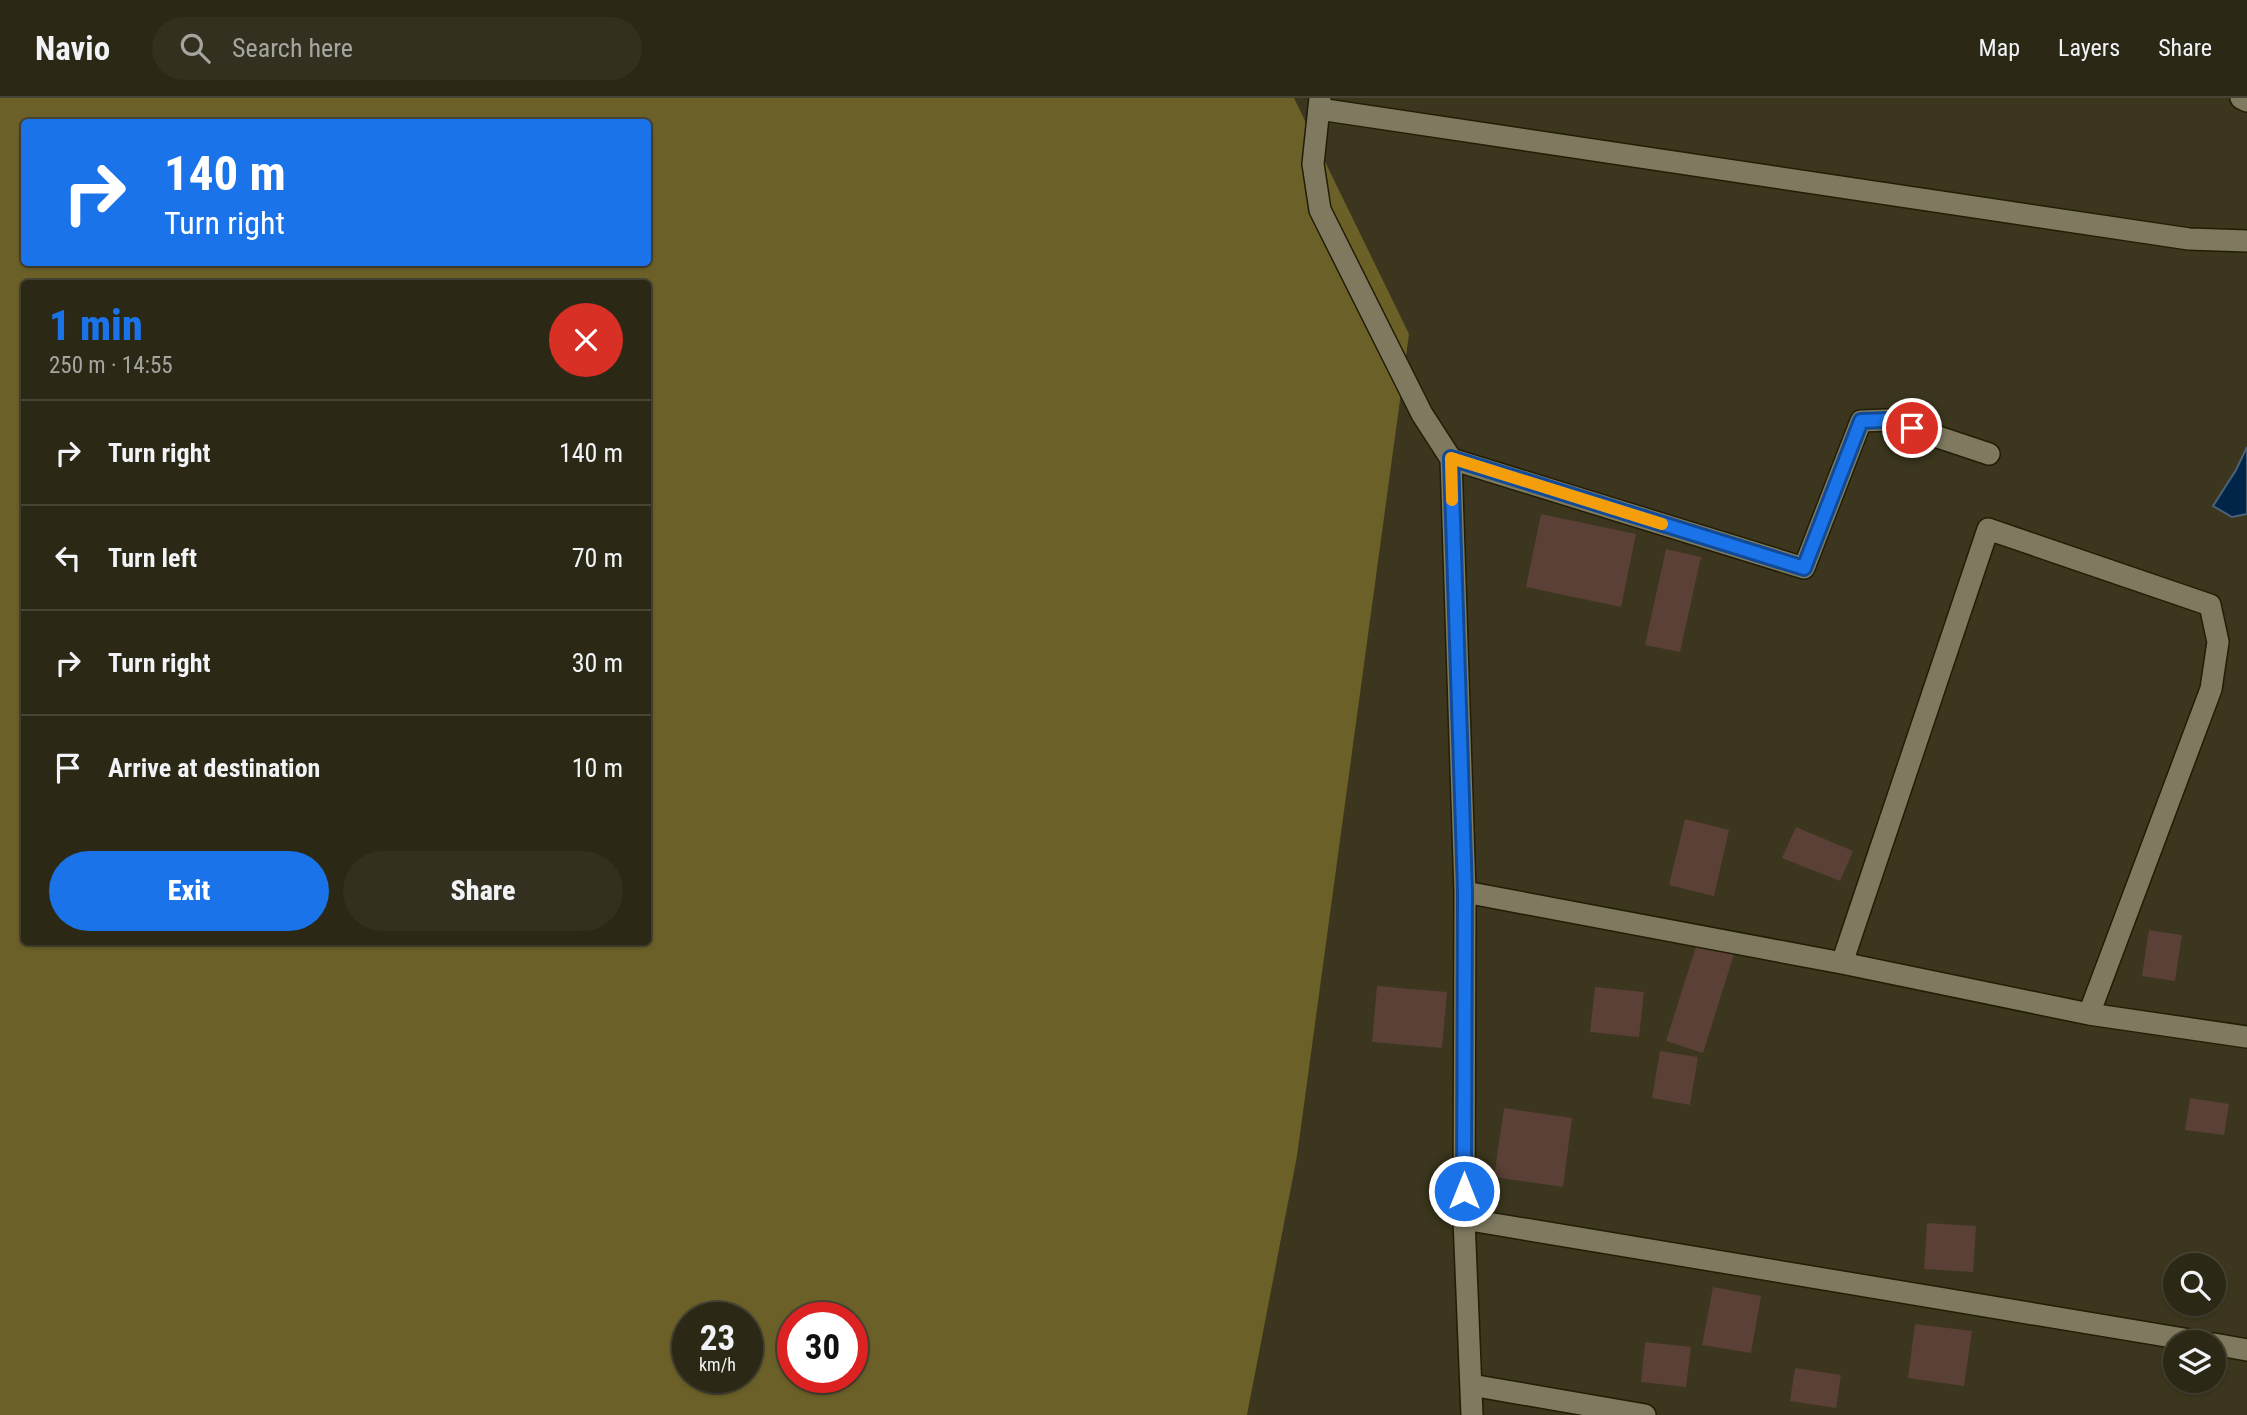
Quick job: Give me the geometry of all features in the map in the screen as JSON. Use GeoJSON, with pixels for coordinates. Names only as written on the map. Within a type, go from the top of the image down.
{"type":"FeatureCollection","features":[{"type":"Feature","properties":{"kind":"street"},"geometry":{"type":"LineString","coordinates":[[2241,98],[2247,101]]}},
{"type":"Feature","properties":{"kind":"street"},"geometry":{"type":"LineString","coordinates":[[1472,1415],[1464,1219],[1465,892],[1451,458],[1422,414],[1320,211],[1313,164],[1319,104],[2189,239],[2247,241]]}},
{"type":"Feature","properties":{"kind":"street"},"geometry":{"type":"LineString","coordinates":[[1451,458],[1804,568],[1861,421],[1887,420],[1989,454]]}},
{"type":"Feature","properties":{"kind":"street"},"geometry":{"type":"LineString","coordinates":[[1842,963],[1988,529],[2210,605],[2218,642],[2211,689],[2089,1014]]}},
{"type":"Feature","properties":{"kind":"street"},"geometry":{"type":"LineString","coordinates":[[1465,892],[1842,963],[2089,1014],[2247,1037]]}},
{"type":"Feature","properties":{"kind":"street"},"geometry":{"type":"LineString","coordinates":[[1464,1219],[2163,1336]]}},
{"type":"Feature","properties":{"kind":"street"},"geometry":{"type":"LineString","coordinates":[[2226,1346],[2247,1350]]}},
{"type":"Feature","properties":{"kind":"street"},"geometry":{"type":"LineString","coordinates":[[1471,1385],[1645,1415]]}},
{"type":"Feature","properties":{"kind":"shaded area"},"geometry":{"type":"Polygon","coordinates":[[[0,98],[1294,98],[1409,334],[1297,1156],[1247,1415],[0,1415],[0,98]]]}},
{"type":"Feature","properties":{"kind":"water"},"geometry":{"type":"Polygon","coordinates":[[[2247,447],[2247,514],[2232,517],[2213,506],[2247,447]]]}},
{"type":"Feature","properties":{"kind":"building"},"geometry":{"type":"Polygon","coordinates":[[[1541,514],[1636,534],[1621,607],[1526,587],[1541,514]]]}},
{"type":"Feature","properties":{"kind":"building"},"geometry":{"type":"Polygon","coordinates":[[[1666,549],[1701,557],[1680,652],[1645,645],[1666,549]]]}},
{"type":"Feature","properties":{"kind":"building"},"geometry":{"type":"Polygon","coordinates":[[[1685,819],[1729,830],[1714,896],[1669,885],[1685,819]]]}},
{"type":"Feature","properties":{"kind":"building"},"geometry":{"type":"Polygon","coordinates":[[[1796,827],[1853,851],[1840,881],[1782,858],[1796,827]]]}},
{"type":"Feature","properties":{"kind":"building"},"geometry":{"type":"Polygon","coordinates":[[[2149,930],[2182,935],[2175,981],[2142,976],[2149,930]]]}},
{"type":"Feature","properties":{"kind":"building"},"geometry":{"type":"Polygon","coordinates":[[[1698,940],[1735,951],[1703,1053],[1666,1041],[1698,940]]]}},
{"type":"Feature","properties":{"kind":"building"},"geometry":{"type":"Polygon","coordinates":[[[1377,986],[1447,992],[1442,1048],[1372,1042],[1377,986]]]}},
{"type":"Feature","properties":{"kind":"building"},"geometry":{"type":"Polygon","coordinates":[[[1595,987],[1644,992],[1639,1037],[1590,1032],[1595,987]]]}},
{"type":"Feature","properties":{"kind":"building"},"geometry":{"type":"Polygon","coordinates":[[[1660,1051],[1698,1057],[1690,1105],[1652,1098],[1660,1051]]]}},
{"type":"Feature","properties":{"kind":"building"},"geometry":{"type":"Polygon","coordinates":[[[2190,1098],[2229,1104],[2224,1135],[2185,1130],[2190,1098]]]}},
{"type":"Feature","properties":{"kind":"building"},"geometry":{"type":"Polygon","coordinates":[[[1504,1108],[1572,1118],[1563,1187],[1494,1177],[1504,1108]]]}},
{"type":"Feature","properties":{"kind":"building"},"geometry":{"type":"Polygon","coordinates":[[[1927,1223],[1976,1226],[1973,1272],[1924,1269],[1927,1223]]]}},
{"type":"Feature","properties":{"kind":"building"},"geometry":{"type":"Polygon","coordinates":[[[1713,1287],[1761,1296],[1751,1353],[1702,1345],[1713,1287]]]}},
{"type":"Feature","properties":{"kind":"building"},"geometry":{"type":"Polygon","coordinates":[[[1915,1324],[1972,1331],[1964,1386],[1908,1378],[1915,1324]]]}},
{"type":"Feature","properties":{"kind":"building"},"geometry":{"type":"Polygon","coordinates":[[[1645,1342],[1691,1347],[1686,1387],[1641,1382],[1645,1342]]]}},
{"type":"Feature","properties":{"kind":"building"},"geometry":{"type":"Polygon","coordinates":[[[1795,1368],[1841,1375],[1836,1408],[1790,1401],[1795,1368]]]}},
{"type":"Feature","properties":{"kind":"slow traffic"},"geometry":{"type":"LineString","coordinates":[[1452,500],[1451,458],[1662,524]]}},
{"type":"Feature","properties":{"kind":"route"},"geometry":{"type":"LineString","coordinates":[[1464,1191],[1465,892],[1451,458],[1804,568],[1861,421],[1887,420],[1912,428]]}}]}
